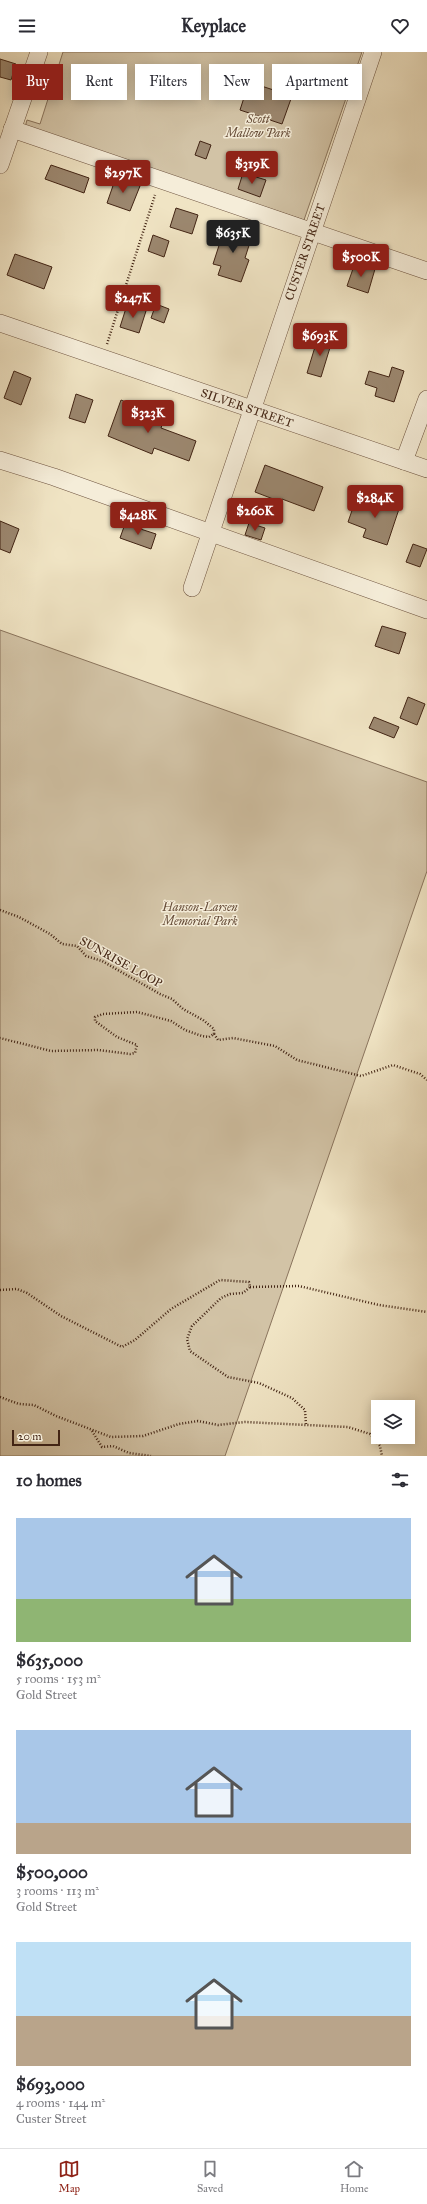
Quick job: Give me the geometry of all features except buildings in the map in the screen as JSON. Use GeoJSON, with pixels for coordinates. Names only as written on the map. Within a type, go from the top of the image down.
{"type":"FeatureCollection","features":[{"type":"Feature","properties":{"kind":"street"},"geometry":{"type":"LineString","coordinates":[[0,165],[39,52]]}},
{"type":"Feature","properties":{"kind":"street","name":"CUSTER STREET"},"geometry":{"type":"LineString","coordinates":[[192,588],[251,409],[373,52]]}},
{"type":"Feature","properties":{"kind":"street"},"geometry":{"type":"LineString","coordinates":[[12,129],[427,271]]}},
{"type":"Feature","properties":{"kind":"street","name":"SILVER STREET"},"geometry":{"type":"LineString","coordinates":[[0,323],[427,469]]}},
{"type":"Feature","properties":{"kind":"street"},"geometry":{"type":"LineString","coordinates":[[404,461],[427,399]]}},
{"type":"Feature","properties":{"kind":"street"},"geometry":{"type":"LineString","coordinates":[[0,460],[211,532],[427,610]]}},
{"type":"Feature","properties":{"kind":"path"},"geometry":{"type":"LineString","coordinates":[[103,358],[160,180]]}},
{"type":"Feature","properties":{"kind":"path","name":"SUNRISE LOOP"},"geometry":{"type":"LineString","coordinates":[[0,910],[19,917],[50,934],[62,944],[77,946],[86,956],[102,961],[160,994],[172,998],[183,1009],[209,1024],[214,1030],[214,1034]]}},
{"type":"Feature","properties":{"kind":"path"},"geometry":{"type":"LineString","coordinates":[[0,1038],[51,1052],[98,1050],[130,1054],[135,1053],[137,1045],[117,1037],[95,1021],[95,1017],[98,1014],[130,1012],[161,1018],[202,1036],[209,1037],[214,1034],[218,1040],[233,1038],[275,1046],[297,1060],[333,1070],[361,1076],[393,1065],[420,1074],[427,1080]]}},
{"type":"Feature","properties":{"kind":"path"},"geometry":{"type":"LineString","coordinates":[[0,1290],[17,1289],[27,1293],[61,1316],[122,1346],[135,1340],[170,1309],[220,1280],[249,1282],[250,1287]]}},
{"type":"Feature","properties":{"kind":"path"},"geometry":{"type":"LineString","coordinates":[[306,1425],[305,1410],[292,1398],[258,1383],[228,1377],[190,1351],[187,1339],[192,1326],[221,1298],[230,1294],[243,1293],[250,1287],[299,1286],[379,1305],[427,1312]]}},
{"type":"Feature","properties":{"kind":"path"},"geometry":{"type":"LineString","coordinates":[[0,1397],[19,1404],[34,1405],[111,1437],[143,1436],[179,1424],[198,1421],[218,1425],[245,1422],[348,1427],[370,1434],[380,1446],[382,1456]]}},
{"type":"Feature","properties":{"kind":"path"},"geometry":{"type":"LineString","coordinates":[[91,1429],[102,1447],[113,1446],[129,1453],[151,1456]]}},
{"type":"Feature","properties":{"kind":"green space","name":"Scott Mallow Park"},"geometry":{"type":"Polygon","coordinates":[[[63,52],[362,52],[358,64],[272,64],[272,100],[345,100],[304,220],[25,127],[27,120],[40,124],[48,100],[63,100],[63,64],[59,64],[63,52]]]}},
{"type":"Feature","properties":{"kind":"green space","name":"Hanson-Larsen Memorial Park"},"geometry":{"type":"Polygon","coordinates":[[[0,630],[427,782],[427,871],[225,1456],[0,1456],[0,630]]]}}]}
